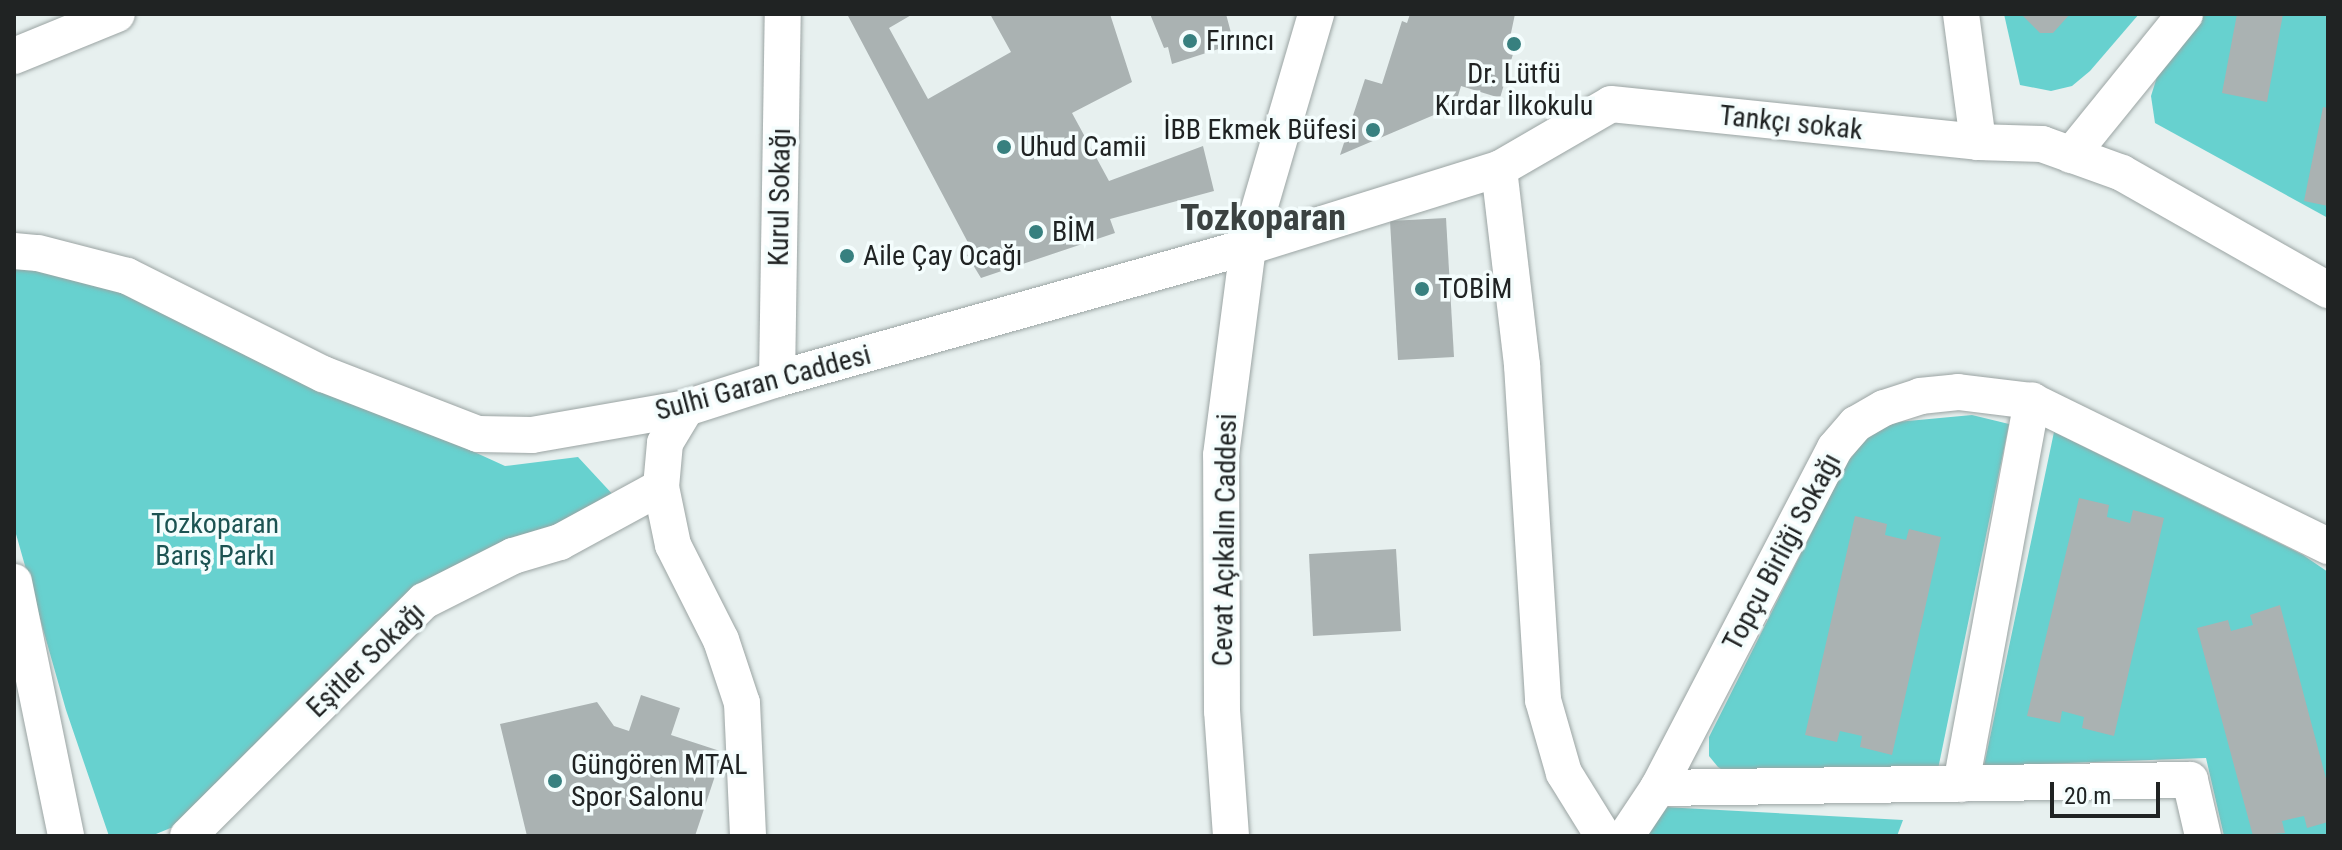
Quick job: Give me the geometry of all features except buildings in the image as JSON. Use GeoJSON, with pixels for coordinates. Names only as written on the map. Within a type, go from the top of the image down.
{"type":"FeatureCollection","features":[{"type":"Feature","properties":{"kind":"street"},"geometry":{"type":"LineString","coordinates":[[14,56],[117,14]]}},
{"type":"Feature","properties":{"kind":"street","name":"Kurul Sokağı"},"geometry":{"type":"LineString","coordinates":[[777,379],[783,14]]}},
{"type":"Feature","properties":{"kind":"street","name":"Cevat Açıkalın Caddesi"},"geometry":{"type":"LineString","coordinates":[[1231,836],[1222,711],[1221,455],[1248,247],[1316,14]]}},
{"type":"Feature","properties":{"kind":"street"},"geometry":{"type":"LineString","coordinates":[[1961,14],[1978,142]]}},
{"type":"Feature","properties":{"kind":"street"},"geometry":{"type":"LineString","coordinates":[[2071,155],[2185,14]]}},
{"type":"Feature","properties":{"kind":"street","name":"Tankçı sokak"},"geometry":{"type":"LineString","coordinates":[[1248,247],[1499,169],[1611,104],[1978,142],[2042,144],[2122,173],[2328,290]]}},
{"type":"Feature","properties":{"kind":"street"},"geometry":{"type":"LineString","coordinates":[[1499,169],[1522,365],[1543,700],[1564,773],[1603,836]]}},
{"type":"Feature","properties":{"kind":"street","name":"Sulhi Garan Caddesi"},"geometry":{"type":"LineString","coordinates":[[14,251],[38,253],[127,276],[323,374],[478,434],[532,435],[686,408],[777,379],[1248,247]]}},
{"type":"Feature","properties":{"kind":"street","name":"Topçu Birliği Sokağı"},"geometry":{"type":"LineString","coordinates":[[1626,836],[1658,788],[1835,448],[1856,424],[1884,408],[1920,396],[1958,392],[2032,401],[2328,546]]}},
{"type":"Feature","properties":{"kind":"street"},"geometry":{"type":"LineString","coordinates":[[1961,784],[2032,401]]}},
{"type":"Feature","properties":{"kind":"street"},"geometry":{"type":"LineString","coordinates":[[686,408],[665,443],[661,487],[673,545],[721,640],[742,703],[748,836]]}},
{"type":"Feature","properties":{"kind":"street","name":"Eşitler Sokağı"},"geometry":{"type":"LineString","coordinates":[[188,836],[424,601],[513,556],[560,542],[661,487]]}},
{"type":"Feature","properties":{"kind":"street"},"geometry":{"type":"LineString","coordinates":[[14,582],[66,836]]}},
{"type":"Feature","properties":{"kind":"street"},"geometry":{"type":"LineString","coordinates":[[1658,788],[2190,780],[2203,836]]}},
{"type":"Feature","properties":{"kind":"green space"},"geometry":{"type":"Polygon","coordinates":[[[2004,14],[2139,14],[2090,71],[2072,86],[2051,91],[2020,85],[2004,14]]]}},
{"type":"Feature","properties":{"kind":"green space"},"geometry":{"type":"Polygon","coordinates":[[[2202,14],[2328,14],[2328,218],[2155,123],[2151,96],[2161,64],[2202,14]]]}},
{"type":"Feature","properties":{"kind":"green space","name":"Tozkoparan Barış Parkı"},"geometry":{"type":"Polygon","coordinates":[[[14,251],[38,253],[505,466],[578,457],[616,498],[515,546],[178,825],[151,836],[109,836],[66,710],[14,527],[14,251]]]}},
{"type":"Feature","properties":{"kind":"green space"},"geometry":{"type":"Polygon","coordinates":[[[1972,415],[2009,424],[1937,774],[1733,777],[1718,767],[1709,756],[1709,737],[1846,464],[1869,435],[1897,422],[1972,415]]]}},
{"type":"Feature","properties":{"kind":"green space"},"geometry":{"type":"Polygon","coordinates":[[[2054,432],[2303,555],[2328,572],[2328,836],[2224,836],[2206,758],[1984,766],[2054,432]]]}},
{"type":"Feature","properties":{"kind":"green space"},"geometry":{"type":"Polygon","coordinates":[[[1664,807],[1903,820],[1897,836],[1647,836],[1664,807]]]}},
{"type":"Feature","properties":{"kind":"place","name":"Fırıncı"},"geometry":{"type":"Point","coordinates":[1190,41]}},
{"type":"Feature","properties":{"kind":"place","name":"Dr. Lütfü Kırdar İlkokulu"},"geometry":{"type":"Point","coordinates":[1514,44]}},
{"type":"Feature","properties":{"kind":"place","name":"İBB Ekmek Büfesi"},"geometry":{"type":"Point","coordinates":[1373,130]}},
{"type":"Feature","properties":{"kind":"place","name":"Uhud Camii"},"geometry":{"type":"Point","coordinates":[1004,147]}},
{"type":"Feature","properties":{"kind":"place","name":"BİM"},"geometry":{"type":"Point","coordinates":[1036,232]}},
{"type":"Feature","properties":{"kind":"place","name":"Aile Çay Ocağı"},"geometry":{"type":"Point","coordinates":[847,256]}},
{"type":"Feature","properties":{"kind":"place","name":"TOBİM"},"geometry":{"type":"Point","coordinates":[1422,289]}},
{"type":"Feature","properties":{"kind":"place","name":"Güngören MTAL Spor Salonu"},"geometry":{"type":"Point","coordinates":[555,781]}},
{"type":"Feature","properties":{"kind":"district","name":"Tozkoparan"},"geometry":{"type":"Point","coordinates":[1263,219]}}]}
